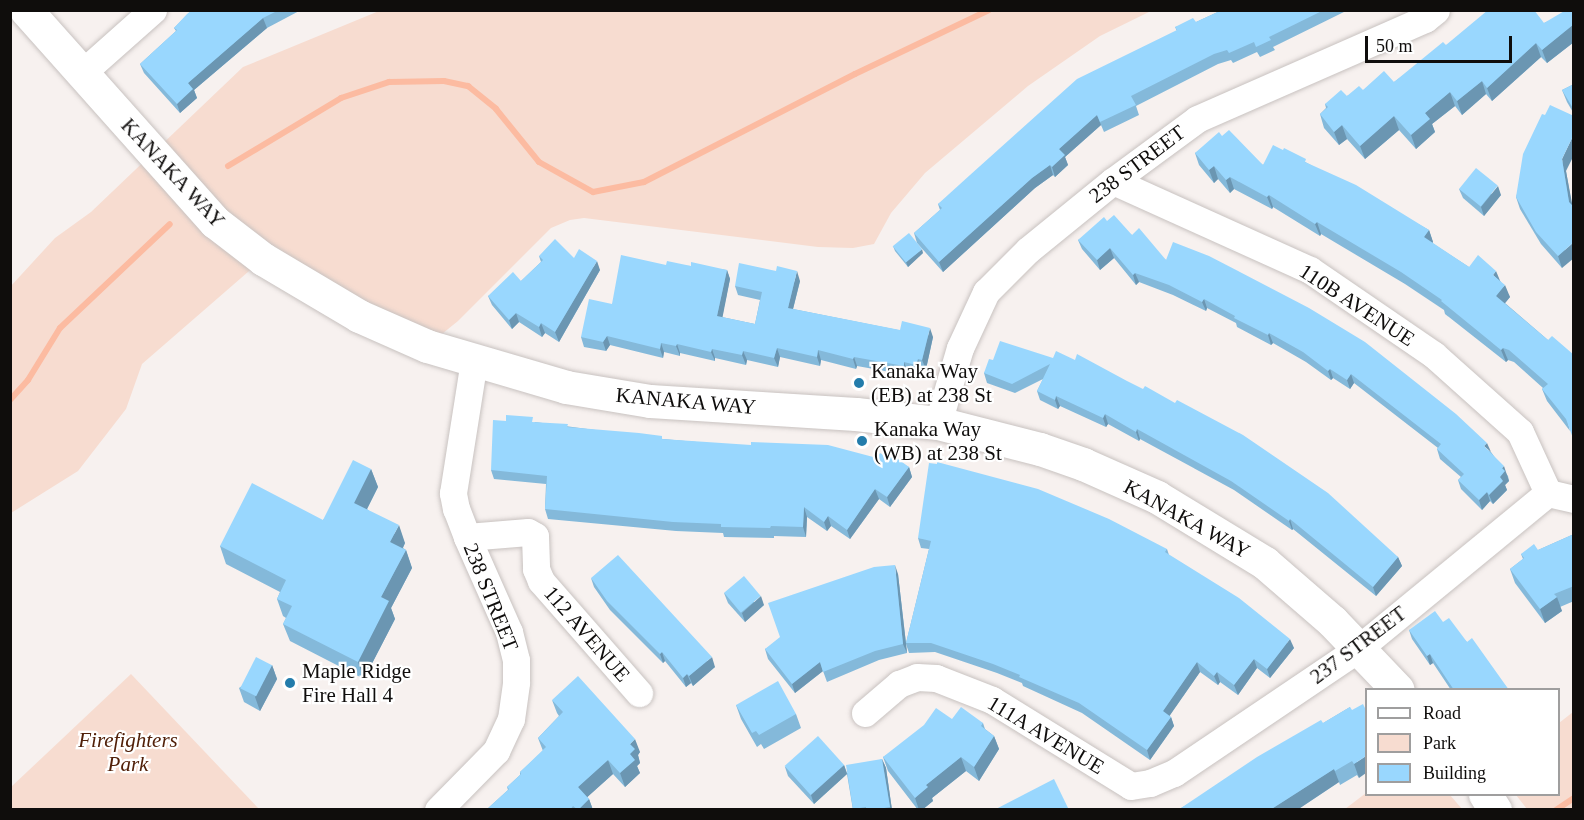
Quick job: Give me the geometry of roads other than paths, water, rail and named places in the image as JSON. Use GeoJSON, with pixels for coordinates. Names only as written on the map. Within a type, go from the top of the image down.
{"type":"FeatureCollection","features":[{"type":"Feature","properties":{"kind":"main road","name":"KANAKA WAY"},"geometry":{"type":"LineString","coordinates":[[26,10],[214,222],[310,289],[358,316],[427,346],[566,387],[650,401],[856,414],[938,423],[1040,449],[1083,464],[1157,497],[1265,563],[1301,592],[1396,688]]}},
{"type":"Feature","properties":{"kind":"main road"},"geometry":{"type":"LineString","coordinates":[[1486,796],[1495,810]]}},
{"type":"Feature","properties":{"kind":"street"},"geometry":{"type":"LineString","coordinates":[[82,73],[153,10]]}},
{"type":"Feature","properties":{"kind":"street","name":"238 STREET"},"geometry":{"type":"LineString","coordinates":[[938,423],[960,348],[986,292],[1028,250],[1113,181],[1197,119],[1425,19],[1436,10]]}},
{"type":"Feature","properties":{"kind":"street","name":"110B AVENUE"},"geometry":{"type":"LineString","coordinates":[[1113,181],[1310,270],[1434,355],[1520,432],[1561,496]]}},
{"type":"Feature","properties":{"kind":"street","name":"238 STREET"},"geometry":{"type":"LineString","coordinates":[[438,810],[496,751],[511,719],[516,682],[516,660],[509,632],[456,509],[453,480],[474,361]]}},
{"type":"Feature","properties":{"kind":"street","name":"237 STREET"},"geometry":{"type":"LineString","coordinates":[[1131,786],[1150,783],[1174,773],[1359,648],[1561,496]]}},
{"type":"Feature","properties":{"kind":"street","name":"112 AVENUE"},"geometry":{"type":"LineString","coordinates":[[467,537],[528,532],[535,536],[536,569],[541,581],[639,693]]}},
{"type":"Feature","properties":{"kind":"street","name":"111A AVENUE"},"geometry":{"type":"LineString","coordinates":[[865,713],[899,684],[917,677],[936,678],[992,700],[1131,786]]}},
{"type":"Feature","properties":{"kind":"waterway"},"geometry":{"type":"LineString","coordinates":[[228,166],[341,98],[389,82],[444,81],[468,86],[496,109],[539,162],[593,192],[644,182],[855,74],[989,10]]}},
{"type":"Feature","properties":{"kind":"waterway"},"geometry":{"type":"LineString","coordinates":[[10,400],[28,380],[60,328],[170,224]]}},
{"type":"Feature","properties":{"kind":"waterway"},"geometry":{"type":"LineString","coordinates":[[1556,810],[1574,798]]}},
{"type":"Feature","properties":{"kind":"place","name":"Kanaka Way (EB) at 238 St"},"geometry":{"type":"Point","coordinates":[859,383]}},
{"type":"Feature","properties":{"kind":"place","name":"Kanaka Way (WB) at 238 St"},"geometry":{"type":"Point","coordinates":[862,441]}},
{"type":"Feature","properties":{"kind":"place","name":"Maple Ridge Fire Hall 4"},"geometry":{"type":"Point","coordinates":[290,683]}},
{"type":"Feature","properties":{"kind":"park label","name":"Firefighters Park"},"geometry":{"type":"Point","coordinates":[128,752]}}]}
